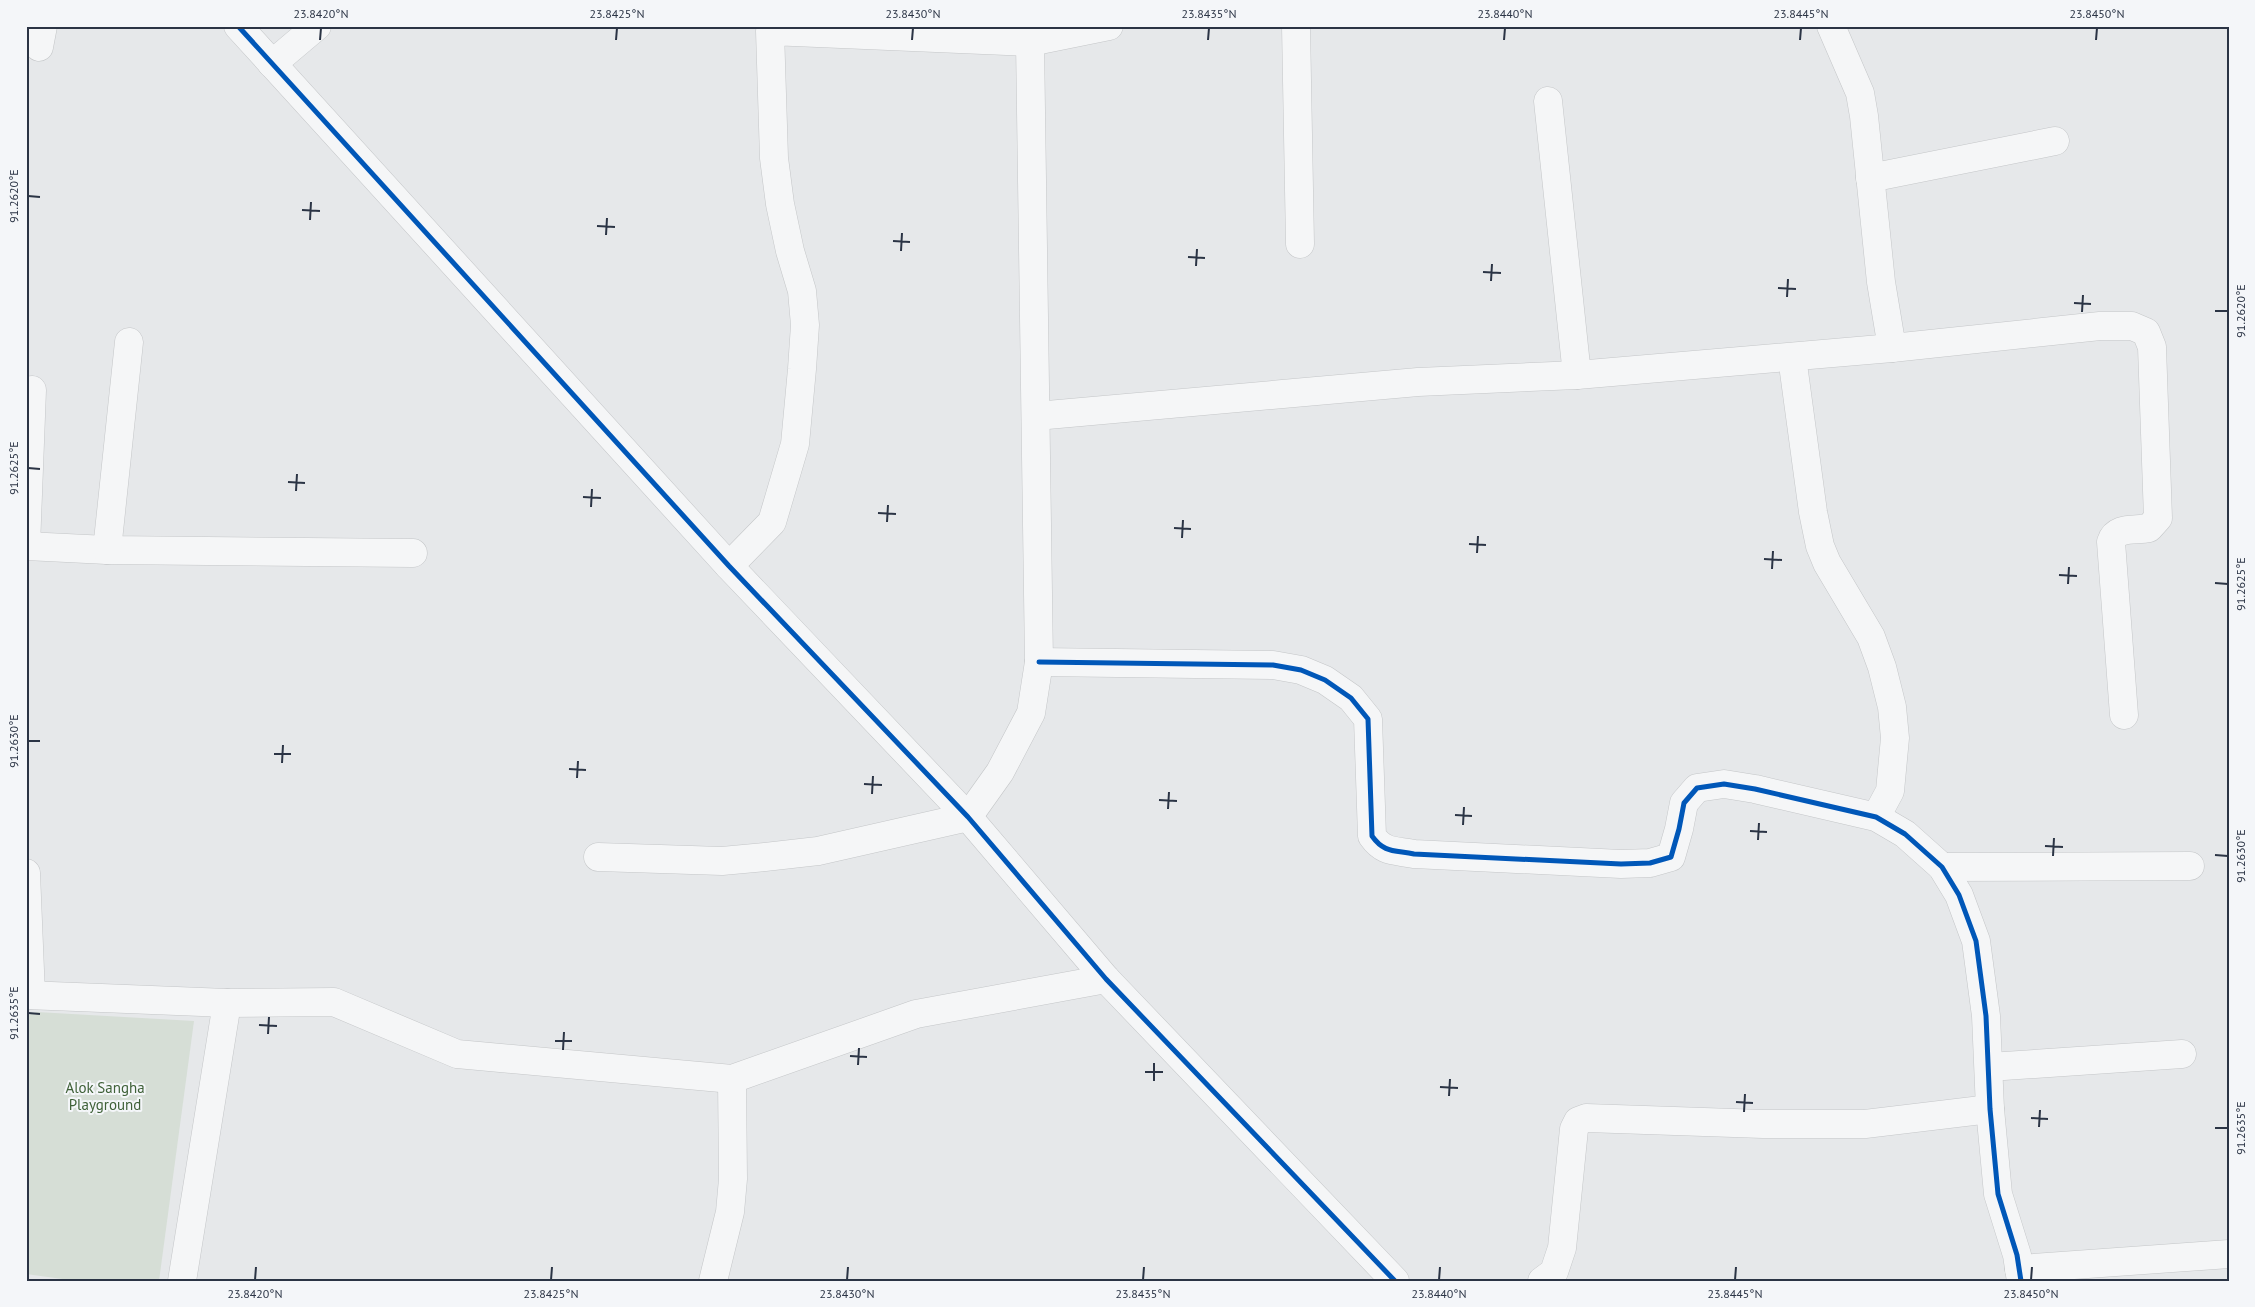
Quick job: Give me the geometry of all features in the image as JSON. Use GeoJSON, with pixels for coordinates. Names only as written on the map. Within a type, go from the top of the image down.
{"type":"FeatureCollection","features":[{"type":"Feature","properties":{"kind":"street"},"geometry":{"type":"LineString","coordinates":[[238,26],[729,566],[968,817],[1106,979],[1395,1281]]}},
{"type":"Feature","properties":{"kind":"street"},"geometry":{"type":"LineString","coordinates":[[272,64],[317,26]]}},
{"type":"Feature","properties":{"kind":"street"},"geometry":{"type":"LineString","coordinates":[[729,566],[772,522],[785,482],[795,444],[805,325],[802,291],[790,251],[780,204],[774,158],[770,29],[1030,42],[1109,26]]}},
{"type":"Feature","properties":{"kind":"street"},"geometry":{"type":"LineString","coordinates":[[1296,26],[1300,244]]}},
{"type":"Feature","properties":{"kind":"street"},"geometry":{"type":"LineString","coordinates":[[1832,26],[1860,93],[1881,282],[1892,348]]}},
{"type":"Feature","properties":{"kind":"street"},"geometry":{"type":"LineString","coordinates":[[598,857],[722,861],[818,851],[968,817],[1000,772],[1031,713],[1039,662],[1030,42]]}},
{"type":"Feature","properties":{"kind":"street"},"geometry":{"type":"LineString","coordinates":[[1548,101],[1576,375]]}},
{"type":"Feature","properties":{"kind":"street"},"geometry":{"type":"LineString","coordinates":[[1870,178],[2055,141]]}},
{"type":"Feature","properties":{"kind":"street"},"geometry":{"type":"LineString","coordinates":[[1036,416],[1418,382],[1576,375],[1892,348],[2100,326],[2132,326],[2146,332],[2152,346],[2158,518],[2149,528],[2117,532],[2111,542],[2124,715]]}},
{"type":"Feature","properties":{"kind":"street"},"geometry":{"type":"LineString","coordinates":[[107,550],[129,342]]}},
{"type":"Feature","properties":{"kind":"street"},"geometry":{"type":"LineString","coordinates":[[1792,356],[1813,512],[1820,546],[1827,563],[1871,637],[1882,667],[1892,706],[1895,738],[1894,766],[1890,791],[1876,817]]}},
{"type":"Feature","properties":{"kind":"street"},"geometry":{"type":"LineString","coordinates":[[32,390],[26,546],[107,550],[413,553]]}},
{"type":"Feature","properties":{"kind":"street"},"geometry":{"type":"LineString","coordinates":[[1039,662],[1273,665],[1301,670],[1325,680],[1351,698],[1368,719],[1372,836],[1380,846],[1388,850],[1414,854],[1621,864],[1650,863],[1672,857],[1680,829],[1684,803],[1697,788],[1724,784],[1755,789],[1876,817],[1905,834],[1942,867],[1959,895],[1976,941],[1986,1016],[1990,1109],[1998,1194],[2020,1275],[2229,1254]]}},
{"type":"Feature","properties":{"kind":"street"},"geometry":{"type":"LineString","coordinates":[[1942,867],[2190,866]]}},
{"type":"Feature","properties":{"kind":"street"},"geometry":{"type":"LineString","coordinates":[[26,873],[28,995],[227,1003],[334,1002],[457,1054],[732,1079],[916,1014],[1106,979]]}},
{"type":"Feature","properties":{"kind":"street"},"geometry":{"type":"LineString","coordinates":[[182,1281],[227,1003]]}},
{"type":"Feature","properties":{"kind":"street"},"geometry":{"type":"LineString","coordinates":[[1988,1067],[2182,1054]]}},
{"type":"Feature","properties":{"kind":"street"},"geometry":{"type":"LineString","coordinates":[[713,1281],[730,1212],[733,1179],[732,1079]]}},
{"type":"Feature","properties":{"kind":"street"},"geometry":{"type":"LineString","coordinates":[[1542,1281],[1554,1272],[1562,1248],[1574,1129],[1578,1121],[1586,1118],[1763,1124],[1865,1124],[1990,1109]]}},
{"type":"Feature","properties":{"kind":"green space","name":"Alok Sangha Playground"},"geometry":{"type":"Polygon","coordinates":[[[37,1012],[194,1021],[159,1281],[77,1281],[26,1274],[26,1016],[37,1012]]]}},
{"type":"Feature","properties":{"kind":"cycle path"},"geometry":{"type":"LineString","coordinates":[[238,26],[729,566],[968,817],[1106,979],[1395,1281]]}},
{"type":"Feature","properties":{"kind":"cycle path"},"geometry":{"type":"LineString","coordinates":[[1039,662],[1273,665],[1301,670],[1325,680],[1351,698],[1368,719],[1372,836],[1385,848],[1395,851],[1414,854],[1621,864],[1650,863],[1671,857],[1684,803],[1697,788],[1724,784],[1755,789],[1876,817],[1905,834],[1942,867],[1959,895],[1976,941],[1986,1016],[1990,1109],[1998,1194],[2017,1255],[2021,1281]]}}]}
